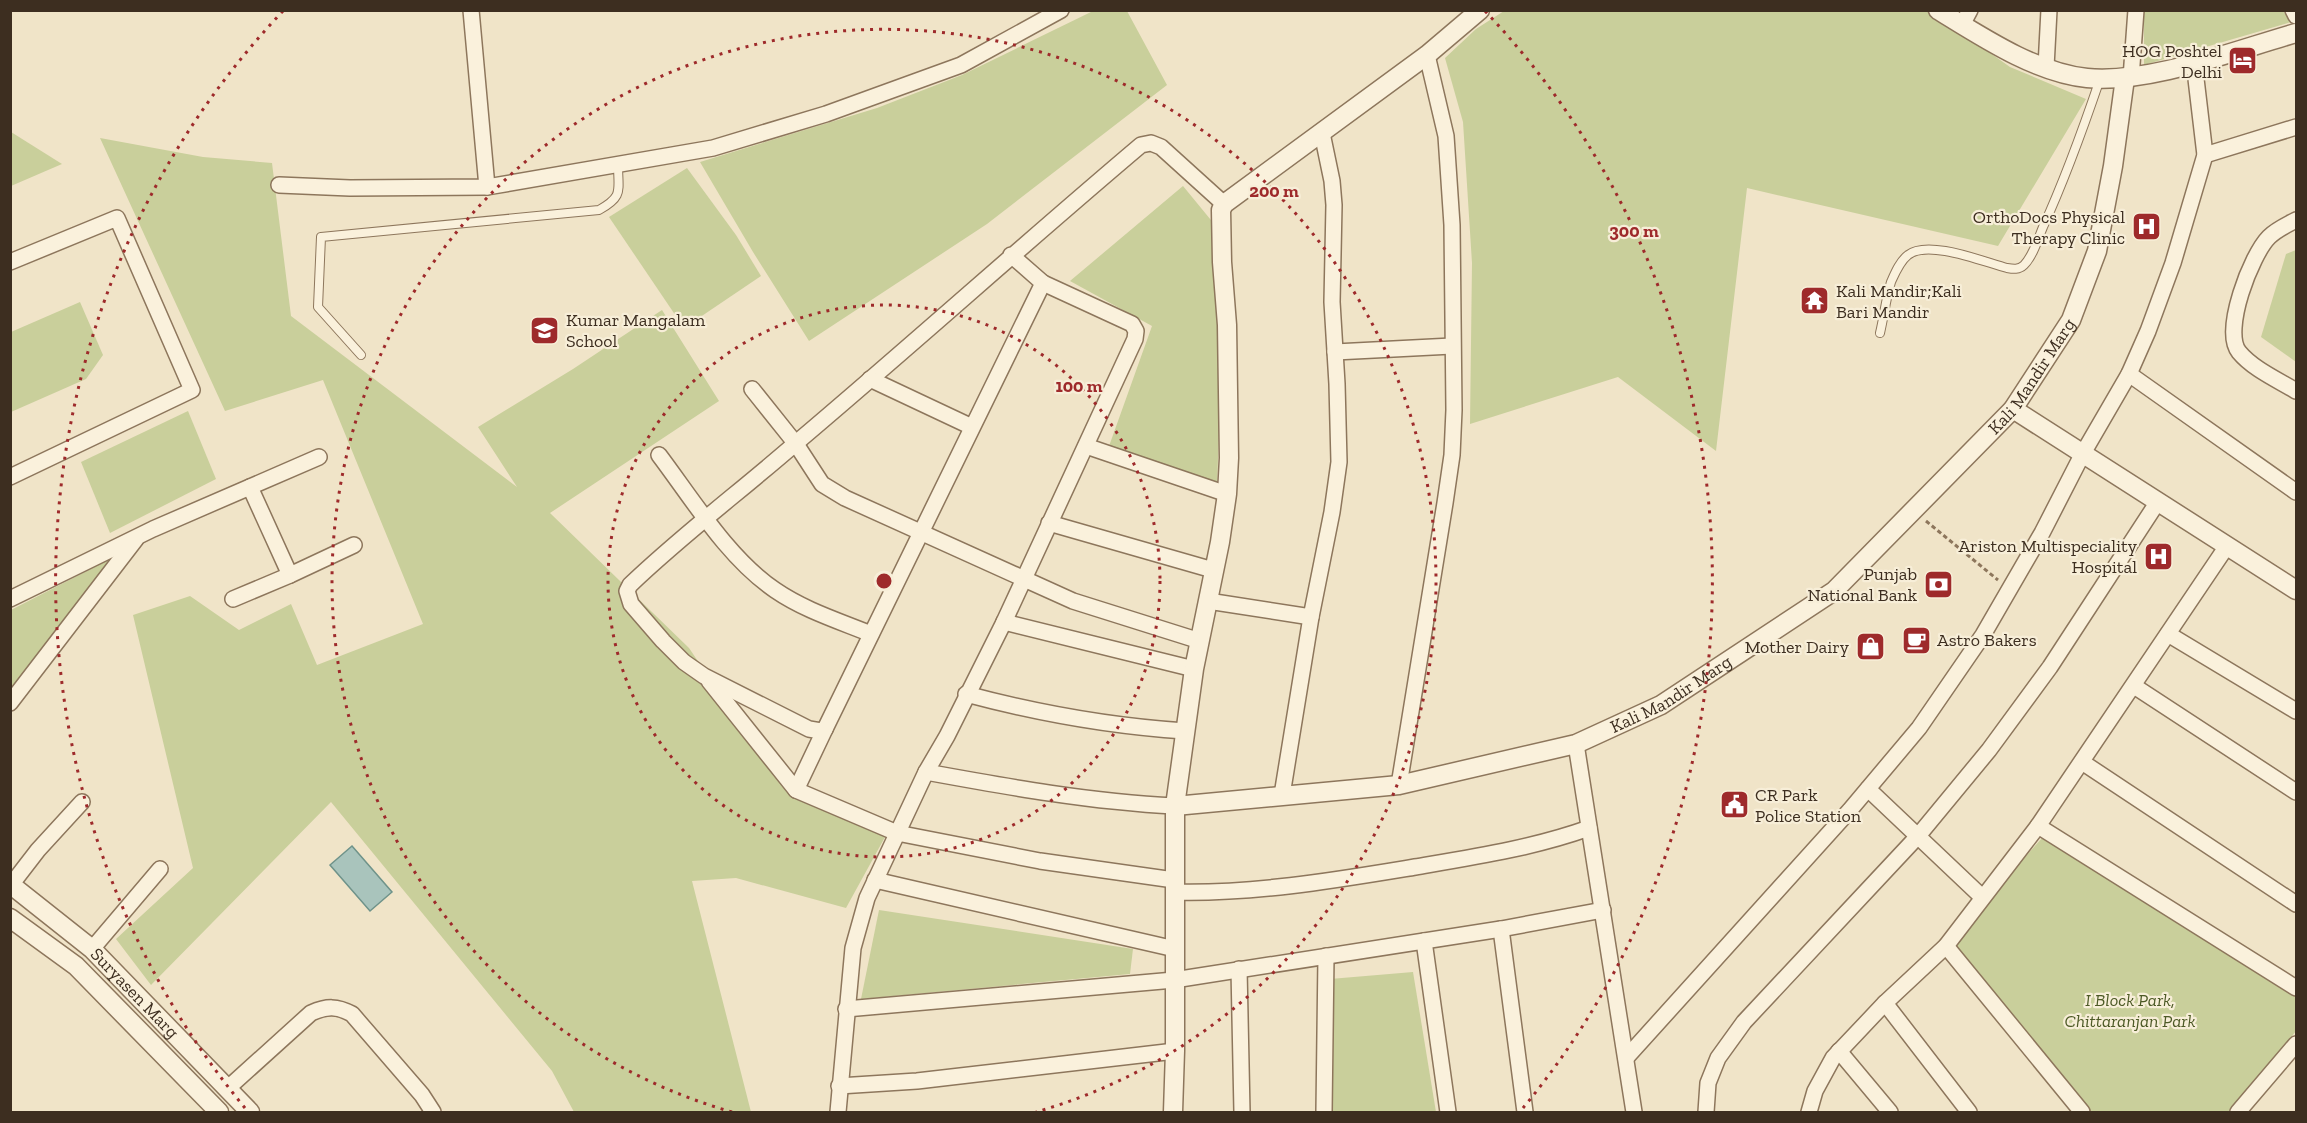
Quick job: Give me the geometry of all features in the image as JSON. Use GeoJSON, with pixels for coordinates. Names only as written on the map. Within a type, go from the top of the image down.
{"type":"FeatureCollection","features":[{"type":"Feature","properties":{"kind":"street"},"geometry":{"type":"LineString","coordinates":[[471,10],[487,187]]}},
{"type":"Feature","properties":{"kind":"street"},"geometry":{"type":"LineString","coordinates":[[279,185],[350,188],[487,187],[712,148],[826,114],[961,65],[1061,10]]}},
{"type":"Feature","properties":{"kind":"street"},"geometry":{"type":"LineString","coordinates":[[1173,1113],[1175,806],[1194,669],[1227,494],[1230,400],[1220,217],[1224,204],[1427,55],[1465,17],[1480,10]]}},
{"type":"Feature","properties":{"kind":"street"},"geometry":{"type":"LineString","coordinates":[[1938,10],[1966,18],[2004,50],[2046,67],[2086,78],[2128,78],[2296,33]]}},
{"type":"Feature","properties":{"kind":"street"},"geometry":{"type":"LineString","coordinates":[[2046,67],[2049,10]]}},
{"type":"Feature","properties":{"kind":"street"},"geometry":{"type":"LineString","coordinates":[[2128,78],[2136,10]]}},
{"type":"Feature","properties":{"kind":"street"},"geometry":{"type":"LineString","coordinates":[[2293,10],[2296,16]]}},
{"type":"Feature","properties":{"kind":"street"},"geometry":{"type":"LineString","coordinates":[[1399,785],[1452,455],[1454,410],[1452,225],[1446,135],[1427,55]]}},
{"type":"Feature","properties":{"kind":"street"},"geometry":{"type":"LineString","coordinates":[[1626,1058],[1868,789],[1919,728],[1983,635],[2042,533],[2082,455],[2129,374],[2148,331],[2173,263],[2205,155],[2194,62]]}},
{"type":"Feature","properties":{"kind":"street","name":"Kali Mandir Marg"},"geometry":{"type":"LineString","coordinates":[[1175,806],[1399,785],[1576,744],[1661,705],[1834,591],[2013,409],[2071,320],[2097,251],[2128,78]]}},
{"type":"Feature","properties":{"kind":"street"},"geometry":{"type":"LineString","coordinates":[[2205,155],[2296,127]]}},
{"type":"Feature","properties":{"kind":"street"},"geometry":{"type":"LineString","coordinates":[[1282,795],[1339,462],[1332,302],[1334,205],[1332,181],[1322,134]]}},
{"type":"Feature","properties":{"kind":"street"},"geometry":{"type":"LineString","coordinates":[[825,729],[821,732],[809,729],[684,662],[631,604],[627,591],[634,581],[1141,145],[1151,143],[1161,147],[1224,204]]}},
{"type":"Feature","properties":{"kind":"street"},"geometry":{"type":"LineString","coordinates":[[10,262],[117,218],[192,390],[10,477]]}},
{"type":"Feature","properties":{"kind":"street"},"geometry":{"type":"LineString","coordinates":[[2296,220],[2270,236],[2258,251],[2249,270],[2233,325],[2233,339],[2239,352],[2253,365],[2296,391]]}},
{"type":"Feature","properties":{"kind":"street"},"geometry":{"type":"LineString","coordinates":[[838,1113],[853,948],[867,898],[926,772],[1004,622],[1135,339],[1136,331],[1132,324],[1043,284],[1011,255]]}},
{"type":"Feature","properties":{"kind":"street"},"geometry":{"type":"LineString","coordinates":[[796,790],[1043,284]]}},
{"type":"Feature","properties":{"kind":"street"},"geometry":{"type":"LineString","coordinates":[[1335,352],[1452,346]]}},
{"type":"Feature","properties":{"kind":"street"},"geometry":{"type":"LineString","coordinates":[[2129,374],[2296,492]]}},
{"type":"Feature","properties":{"kind":"street"},"geometry":{"type":"LineString","coordinates":[[870,379],[972,427]]}},
{"type":"Feature","properties":{"kind":"street"},"geometry":{"type":"LineString","coordinates":[[752,388],[796,444],[822,484],[845,498],[921,530],[1073,601],[1200,641]]}},
{"type":"Feature","properties":{"kind":"street"},"geometry":{"type":"LineString","coordinates":[[2013,409],[2296,590]]}},
{"type":"Feature","properties":{"kind":"street"},"geometry":{"type":"LineString","coordinates":[[1086,446],[1227,494]]}},
{"type":"Feature","properties":{"kind":"street"},"geometry":{"type":"LineString","coordinates":[[659,455],[706,518],[749,570],[775,590],[802,606],[871,634]]}},
{"type":"Feature","properties":{"kind":"street"},"geometry":{"type":"LineString","coordinates":[[10,599],[138,537],[319,457]]}},
{"type":"Feature","properties":{"kind":"street"},"geometry":{"type":"LineString","coordinates":[[250,487],[290,575]]}},
{"type":"Feature","properties":{"kind":"street"},"geometry":{"type":"LineString","coordinates":[[1706,1113],[1708,1083],[1718,1058],[1744,1022],[1918,836],[1989,750],[2050,667],[2157,503]]}},
{"type":"Feature","properties":{"kind":"street"},"geometry":{"type":"LineString","coordinates":[[1048,523],[1213,570]]}},
{"type":"Feature","properties":{"kind":"street"},"geometry":{"type":"LineString","coordinates":[[10,703],[138,537]]}},
{"type":"Feature","properties":{"kind":"street"},"geometry":{"type":"LineString","coordinates":[[233,599],[354,545]]}},
{"type":"Feature","properties":{"kind":"street"},"geometry":{"type":"LineString","coordinates":[[1809,1113],[1815,1091],[1833,1058],[1885,1003],[1946,946],[2038,826],[2227,546]]}},
{"type":"Feature","properties":{"kind":"street"},"geometry":{"type":"LineString","coordinates":[[1208,601],[1311,617]]}},
{"type":"Feature","properties":{"kind":"street"},"geometry":{"type":"LineString","coordinates":[[1004,622],[1194,669]]}},
{"type":"Feature","properties":{"kind":"street"},"geometry":{"type":"LineString","coordinates":[[2168,634],[2296,711]]}},
{"type":"Feature","properties":{"kind":"street"},"geometry":{"type":"LineString","coordinates":[[705,675],[796,790],[897,833],[1174,886],[1277,886],[1372,874],[1473,857],[1561,838],[1589,828]]}},
{"type":"Feature","properties":{"kind":"street"},"geometry":{"type":"LineString","coordinates":[[2134,686],[2296,792]]}},
{"type":"Feature","properties":{"kind":"street"},"geometry":{"type":"LineString","coordinates":[[966,694],[1091,723],[1185,731]]}},
{"type":"Feature","properties":{"kind":"street"},"geometry":{"type":"LineString","coordinates":[[1576,744],[1634,1113]]}},
{"type":"Feature","properties":{"kind":"street"},"geometry":{"type":"LineString","coordinates":[[2082,762],[2296,904]]}},
{"type":"Feature","properties":{"kind":"street"},"geometry":{"type":"LineString","coordinates":[[926,772],[1069,796],[1175,806]]}},
{"type":"Feature","properties":{"kind":"street"},"geometry":{"type":"LineString","coordinates":[[1868,789],[1982,897]]}},
{"type":"Feature","properties":{"kind":"street"},"geometry":{"type":"LineString","coordinates":[[11,884],[38,850],[82,802]]}},
{"type":"Feature","properties":{"kind":"street"},"geometry":{"type":"LineString","coordinates":[[2038,826],[2296,988]]}},
{"type":"Feature","properties":{"kind":"street"},"geometry":{"type":"LineString","coordinates":[[92,949],[160,869]]}},
{"type":"Feature","properties":{"kind":"street"},"geometry":{"type":"LineString","coordinates":[[875,880],[1174,949]]}},
{"type":"Feature","properties":{"kind":"street","name":"Suryasen Marg"},"geometry":{"type":"LineString","coordinates":[[11,884],[92,949],[250,1113]]}},
{"type":"Feature","properties":{"kind":"street"},"geometry":{"type":"LineString","coordinates":[[846,1009],[1174,980],[1501,929],[1603,910]]}},
{"type":"Feature","properties":{"kind":"street","name":"Suryasen Marg"},"geometry":{"type":"LineString","coordinates":[[10,918],[76,966],[219,1113]]}},
{"type":"Feature","properties":{"kind":"street"},"geometry":{"type":"LineString","coordinates":[[1501,929],[1525,1113]]}},
{"type":"Feature","properties":{"kind":"street"},"geometry":{"type":"LineString","coordinates":[[1424,941],[1448,1113]]}},
{"type":"Feature","properties":{"kind":"street"},"geometry":{"type":"LineString","coordinates":[[1946,946],[2082,1113]]}},
{"type":"Feature","properties":{"kind":"street"},"geometry":{"type":"LineString","coordinates":[[1324,1113],[1326,956]]}},
{"type":"Feature","properties":{"kind":"street"},"geometry":{"type":"LineString","coordinates":[[1239,969],[1242,1113]]}},
{"type":"Feature","properties":{"kind":"street"},"geometry":{"type":"LineString","coordinates":[[1885,1003],[1969,1113]]}},
{"type":"Feature","properties":{"kind":"street"},"geometry":{"type":"LineString","coordinates":[[228,1088],[311,1013],[325,1007],[339,1007],[352,1014],[422,1095],[433,1113]]}},
{"type":"Feature","properties":{"kind":"street"},"geometry":{"type":"LineString","coordinates":[[2238,1113],[2296,1044]]}},
{"type":"Feature","properties":{"kind":"street"},"geometry":{"type":"LineString","coordinates":[[839,1086],[917,1081],[1175,1051]]}},
{"type":"Feature","properties":{"kind":"street"},"geometry":{"type":"LineString","coordinates":[[1839,1051],[1890,1113]]}},
{"type":"Feature","properties":{"kind":"lane"},"geometry":{"type":"LineString","coordinates":[[1880,333],[1891,283],[1899,265],[1909,254],[1922,249],[1938,250],[2007,268],[2023,267],[2029,259],[2079,141],[2101,78]]}},
{"type":"Feature","properties":{"kind":"lane"},"geometry":{"type":"LineString","coordinates":[[361,354],[318,307],[321,237],[599,210],[615,201],[618,196],[618,164]]}},
{"type":"Feature","properties":{"kind":"path"},"geometry":{"type":"LineString","coordinates":[[1914,510],[1989,573]]}},
{"type":"Feature","properties":{"kind":"green space"},"geometry":{"type":"Polygon","coordinates":[[[1093,11],[1127,11],[1167,85],[987,224],[809,341],[700,162],[877,108],[962,75],[1093,11]]]}},
{"type":"Feature","properties":{"kind":"green space"},"geometry":{"type":"Polygon","coordinates":[[[1504,11],[1926,11],[1942,19],[2010,67],[2086,99],[1998,246],[1747,188],[1716,451],[1618,377],[1470,424],[1472,263],[1463,122],[1445,58],[1476,29],[1504,11]]]}},
{"type":"Feature","properties":{"kind":"green space"},"geometry":{"type":"Polygon","coordinates":[[[2144,11],[2283,11],[2291,22],[2144,65],[2144,11]]]}},
{"type":"Feature","properties":{"kind":"green space"},"geometry":{"type":"Polygon","coordinates":[[[11,132],[62,164],[11,186],[11,132]]]}},
{"type":"Feature","properties":{"kind":"green space"},"geometry":{"type":"Polygon","coordinates":[[[100,138],[203,157],[272,163],[291,316],[517,487],[478,427],[573,369],[662,310],[719,401],[550,513],[689,648],[771,769],[885,837],[846,908],[736,878],[692,881],[751,1112],[574,1112],[552,1071],[331,802],[151,985],[116,939],[193,868],[133,615],[190,596],[239,630],[291,604],[317,665],[423,624],[323,380],[225,411],[100,138]]]}},
{"type":"Feature","properties":{"kind":"green space"},"geometry":{"type":"Polygon","coordinates":[[[687,168],[736,235],[761,276],[684,328],[609,217],[687,168]]]}},
{"type":"Feature","properties":{"kind":"green space"},"geometry":{"type":"Polygon","coordinates":[[[1183,186],[1215,225],[1222,354],[1217,485],[1108,449],[1152,326],[1070,281],[1183,186]]]}},
{"type":"Feature","properties":{"kind":"green space"},"geometry":{"type":"Polygon","coordinates":[[[2296,250],[2296,362],[2261,337],[2286,254],[2296,250]]]}},
{"type":"Feature","properties":{"kind":"green space"},"geometry":{"type":"Polygon","coordinates":[[[80,302],[103,355],[86,379],[11,412],[11,332],[80,302]]]}},
{"type":"Feature","properties":{"kind":"green space"},"geometry":{"type":"Polygon","coordinates":[[[188,411],[216,479],[110,533],[81,462],[188,411]]]}},
{"type":"Feature","properties":{"kind":"green space"},"geometry":{"type":"Polygon","coordinates":[[[118,555],[11,690],[11,610],[118,555]]]}},
{"type":"Feature","properties":{"kind":"green space","name":"I Block Park, Chittaranjan Park"},"geometry":{"type":"Polygon","coordinates":[[[2042,838],[2296,992],[2296,1031],[2233,1112],[2082,1112],[1946,946],[2042,838]]]}},
{"type":"Feature","properties":{"kind":"green space"},"geometry":{"type":"Polygon","coordinates":[[[879,910],[1133,949],[1130,974],[861,999],[879,910]]]}},
{"type":"Feature","properties":{"kind":"green space"},"geometry":{"type":"Polygon","coordinates":[[[1413,972],[1436,1112],[1330,1112],[1330,979],[1413,972]]]}},
{"type":"Feature","properties":{"kind":"water"},"geometry":{"type":"Polygon","coordinates":[[[352,846],[392,892],[370,911],[330,865],[352,846]]]}},
{"type":"Feature","properties":{"kind":"place","name":"HOG Poshtel Delhi"},"geometry":{"type":"Point","coordinates":[2243,61]}},
{"type":"Feature","properties":{"kind":"place","name":"OrthoDocs Physical Therapy Clinic"},"geometry":{"type":"Point","coordinates":[2146,227]}},
{"type":"Feature","properties":{"kind":"place","name":"Kali Mandir;Kali Bari Mandir"},"geometry":{"type":"Point","coordinates":[1815,301]}},
{"type":"Feature","properties":{"kind":"place","name":"Kumar Mangalam School"},"geometry":{"type":"Point","coordinates":[545,330]}},
{"type":"Feature","properties":{"kind":"place","name":"Ariston Multispeciality Hospital"},"geometry":{"type":"Point","coordinates":[2158,556]}},
{"type":"Feature","properties":{"kind":"place","name":"Punjab National Bank"},"geometry":{"type":"Point","coordinates":[1938,584]}},
{"type":"Feature","properties":{"kind":"place","name":"Astro Bakers"},"geometry":{"type":"Point","coordinates":[1916,640]}},
{"type":"Feature","properties":{"kind":"place","name":"Mother Dairy"},"geometry":{"type":"Point","coordinates":[1870,647]}},
{"type":"Feature","properties":{"kind":"place","name":"CR Park Police Station"},"geometry":{"type":"Point","coordinates":[1734,805]}}]}
